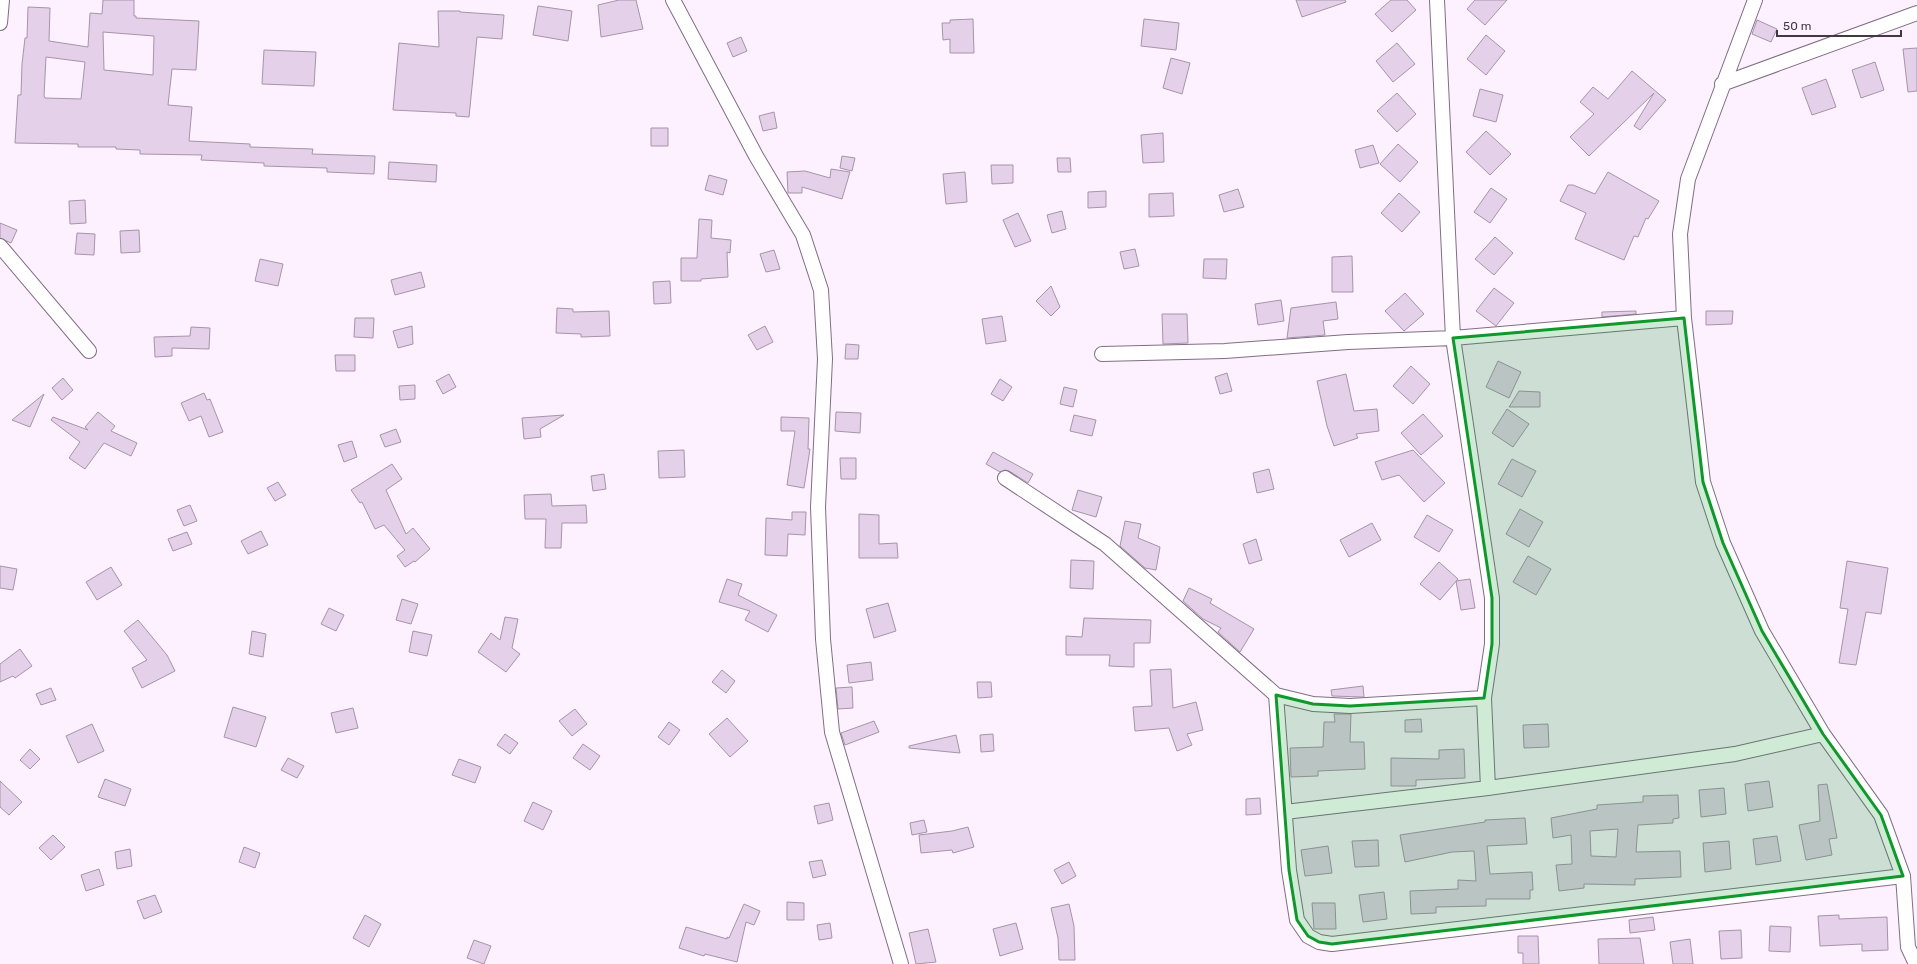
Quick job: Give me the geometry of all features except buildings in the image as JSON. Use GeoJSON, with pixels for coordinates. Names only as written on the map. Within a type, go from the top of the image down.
{"type":"FeatureCollection","features":[{"type":"Feature","properties":{"kind":"street"},"geometry":{"type":"LineString","coordinates":[[0,23],[2,0]]}},
{"type":"Feature","properties":{"kind":"street"},"geometry":{"type":"LineString","coordinates":[[673,0],[756,156],[803,235],[821,290],[825,359],[818,507],[823,639],[832,732],[901,964]]}},
{"type":"Feature","properties":{"kind":"street"},"geometry":{"type":"LineString","coordinates":[[1437,0],[1453,338],[1492,598],[1492,644],[1484,698],[1488,788]]}},
{"type":"Feature","properties":{"kind":"street"},"geometry":{"type":"LineString","coordinates":[[1754,0],[1688,179],[1680,234],[1684,318],[1703,482],[1722,543],[1762,631],[1822,734],[1881,815],[1903,876],[1908,946],[1904,964]]}},
{"type":"Feature","properties":{"kind":"street"},"geometry":{"type":"LineString","coordinates":[[1722,84],[1917,13]]}},
{"type":"Feature","properties":{"kind":"street"},"geometry":{"type":"LineString","coordinates":[[0,246],[89,350]]}},
{"type":"Feature","properties":{"kind":"street"},"geometry":{"type":"LineString","coordinates":[[1102,354],[1225,351],[1348,342],[1453,338],[1684,318]]}},
{"type":"Feature","properties":{"kind":"street"},"geometry":{"type":"LineString","coordinates":[[1005,478],[1105,544],[1276,695],[1313,704],[1350,706],[1484,698]]}},
{"type":"Feature","properties":{"kind":"street"},"geometry":{"type":"LineString","coordinates":[[1276,695],[1289,870],[1298,920],[1308,936],[1319,942],[1332,944],[1903,876]]}},
{"type":"Feature","properties":{"kind":"street"},"geometry":{"type":"LineString","coordinates":[[1285,812],[1488,788],[1735,754],[1822,734]]}},
{"type":"Feature","properties":{"kind":"street"},"geometry":{"type":"LineString","coordinates":[[1908,946],[1916,964]]}},
{"type":"Feature","properties":{"kind":"highlighted area"},"geometry":{"type":"Polygon","coordinates":[[[1684,318],[1703,482],[1723,543],[1762,631],[1823,734],[1881,815],[1903,876],[1332,944],[1319,942],[1308,936],[1297,920],[1289,870],[1276,695],[1313,704],[1350,706],[1484,698],[1492,644],[1492,598],[1453,338],[1684,318]]]}}]}
